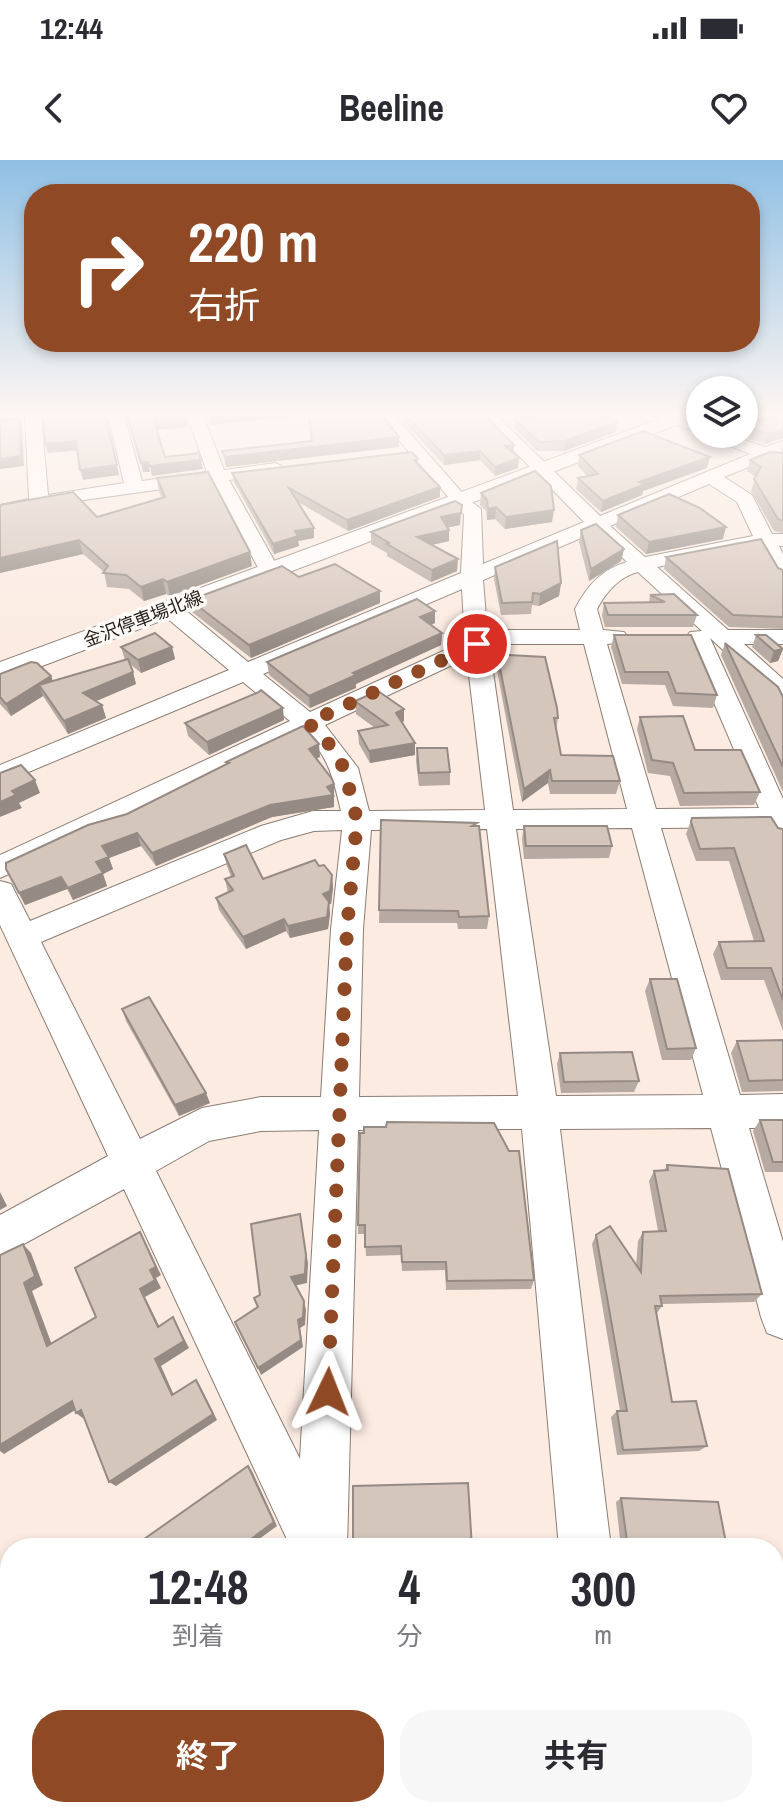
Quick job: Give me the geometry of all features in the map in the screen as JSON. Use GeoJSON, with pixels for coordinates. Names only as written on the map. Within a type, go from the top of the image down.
{"type":"FeatureCollection","features":[{"type":"Feature","properties":{"kind":"main road","name":"金沢停車場北線"},"geometry":{"type":"LineString","coordinates":[[0,673],[482,492]]}},
{"type":"Feature","properties":{"kind":"street"},"geometry":{"type":"LineString","coordinates":[[39,492],[39,502]]}},
{"type":"Feature","properties":{"kind":"street"},"geometry":{"type":"LineString","coordinates":[[0,511],[96,492]]}},
{"type":"Feature","properties":{"kind":"street"},"geometry":{"type":"LineString","coordinates":[[226,492],[269,571]]}},
{"type":"Feature","properties":{"kind":"street"},"geometry":{"type":"LineString","coordinates":[[452,492],[474,513],[472,574],[477,641],[539,1110],[584,1538]]}},
{"type":"Feature","properties":{"kind":"street"},"geometry":{"type":"LineString","coordinates":[[563,492],[639,564],[701,637],[783,692]]}},
{"type":"Feature","properties":{"kind":"street"},"geometry":{"type":"LineString","coordinates":[[0,775],[671,492]]}},
{"type":"Feature","properties":{"kind":"street"},"geometry":{"type":"LineString","coordinates":[[737,492],[774,540],[783,575]]}},
{"type":"Feature","properties":{"kind":"street"},"geometry":{"type":"LineString","coordinates":[[774,540],[639,564],[618,571],[594,593],[586,609],[783,1317]]}},
{"type":"Feature","properties":{"kind":"street"},"geometry":{"type":"LineString","coordinates":[[170,609],[325,738],[344,768],[357,820],[347,929],[320,1538]]}},
{"type":"Feature","properties":{"kind":"street"},"geometry":{"type":"LineString","coordinates":[[0,867],[477,641],[634,637]]}},
{"type":"Feature","properties":{"kind":"street"},"geometry":{"type":"LineString","coordinates":[[701,637],[783,637]]}},
{"type":"Feature","properties":{"kind":"street"},"geometry":{"type":"LineString","coordinates":[[22,937],[271,833],[313,821],[499,817],[781,821],[701,637]]}},
{"type":"Feature","properties":{"kind":"street"},"geometry":{"type":"LineString","coordinates":[[0,892],[315,1538]]}},
{"type":"Feature","properties":{"kind":"street"},"geometry":{"type":"LineString","coordinates":[[0,1237],[202,1125],[261,1114],[340,1111],[783,1111]]}},
{"type":"Feature","properties":{"kind":"building"},"geometry":{"type":"Polygon","coordinates":[[[73,492],[97,517],[165,497],[163,492],[219,492],[250,552],[167,582],[163,579],[141,587],[126,575],[103,573],[108,566],[79,540],[0,558],[0,505],[73,492]]]}},
{"type":"Feature","properties":{"kind":"building"},"geometry":{"type":"Polygon","coordinates":[[[243,492],[292,492],[314,528],[295,531],[298,536],[273,544],[243,492]]]}},
{"type":"Feature","properties":{"kind":"building"},"geometry":{"type":"Polygon","coordinates":[[[297,492],[425,492],[347,520],[297,492]]]}},
{"type":"Feature","properties":{"kind":"building"},"geometry":{"type":"Polygon","coordinates":[[[552,492],[554,510],[506,517],[496,507],[488,509],[487,500],[481,493],[552,492]]]}},
{"type":"Feature","properties":{"kind":"building"},"geometry":{"type":"Polygon","coordinates":[[[594,492],[624,492],[603,501],[594,492]]]}},
{"type":"Feature","properties":{"kind":"building"},"geometry":{"type":"Polygon","coordinates":[[[762,492],[783,492],[783,521],[778,519],[762,492]]]}},
{"type":"Feature","properties":{"kind":"building"},"geometry":{"type":"Polygon","coordinates":[[[669,494],[700,508],[726,527],[649,542],[618,515],[669,494]]]}},
{"type":"Feature","properties":{"kind":"building"},"geometry":{"type":"Polygon","coordinates":[[[455,501],[462,505],[461,513],[441,517],[449,530],[417,537],[458,559],[432,570],[371,532],[455,501]]]}},
{"type":"Feature","properties":{"kind":"building"},"geometry":{"type":"Polygon","coordinates":[[[596,524],[624,549],[591,569],[581,530],[596,524]]]}},
{"type":"Feature","properties":{"kind":"building"},"geometry":{"type":"Polygon","coordinates":[[[761,539],[778,568],[783,570],[783,617],[733,615],[666,557],[761,539]]]}},
{"type":"Feature","properties":{"kind":"building"},"geometry":{"type":"Polygon","coordinates":[[[557,541],[561,583],[540,594],[533,593],[532,602],[502,603],[495,567],[557,541]]]}},
{"type":"Feature","properties":{"kind":"building"},"geometry":{"type":"Polygon","coordinates":[[[335,564],[380,591],[249,645],[190,600],[282,566],[299,577],[335,564]]]}},
{"type":"Feature","properties":{"kind":"building"},"geometry":{"type":"Polygon","coordinates":[[[674,594],[697,615],[608,615],[604,603],[665,602],[650,595],[674,594]]]}},
{"type":"Feature","properties":{"kind":"building"},"geometry":{"type":"Polygon","coordinates":[[[417,599],[435,611],[420,617],[442,633],[309,696],[267,662],[417,599]]]}},
{"type":"Feature","properties":{"kind":"building"},"geometry":{"type":"Polygon","coordinates":[[[155,633],[172,647],[138,660],[121,647],[155,633]]]}},
{"type":"Feature","properties":{"kind":"building"},"geometry":{"type":"Polygon","coordinates":[[[614,635],[691,635],[717,695],[676,693],[668,672],[625,672],[614,635]]]}},
{"type":"Feature","properties":{"kind":"building"},"geometry":{"type":"Polygon","coordinates":[[[756,635],[766,635],[783,649],[774,651],[756,635]]]}},
{"type":"Feature","properties":{"kind":"building"},"geometry":{"type":"Polygon","coordinates":[[[725,643],[778,687],[783,697],[783,767],[725,643]]]}},
{"type":"Feature","properties":{"kind":"building"},"geometry":{"type":"Polygon","coordinates":[[[496,648],[507,655],[545,657],[557,708],[558,718],[554,718],[561,755],[613,756],[620,781],[552,781],[550,770],[524,789],[496,648]]]}},
{"type":"Feature","properties":{"kind":"building"},"geometry":{"type":"Polygon","coordinates":[[[128,659],[133,672],[83,693],[102,705],[64,721],[39,685],[128,659]]]}},
{"type":"Feature","properties":{"kind":"building"},"geometry":{"type":"Polygon","coordinates":[[[31,662],[37,663],[51,676],[6,704],[0,697],[0,674],[31,662]]]}},
{"type":"Feature","properties":{"kind":"building"},"geometry":{"type":"Polygon","coordinates":[[[261,690],[283,708],[207,742],[185,723],[259,692],[261,690]]]}},
{"type":"Feature","properties":{"kind":"building"},"geometry":{"type":"Polygon","coordinates":[[[378,691],[404,709],[396,713],[415,743],[369,751],[358,731],[388,725],[355,701],[378,691]]]}},
{"type":"Feature","properties":{"kind":"building"},"geometry":{"type":"Polygon","coordinates":[[[683,716],[695,750],[741,750],[760,792],[684,793],[673,763],[652,760],[640,717],[683,716]]]}},
{"type":"Feature","properties":{"kind":"building"},"geometry":{"type":"Polygon","coordinates":[[[303,726],[319,744],[309,749],[332,779],[334,784],[327,787],[333,795],[270,805],[152,853],[137,833],[102,846],[109,857],[96,862],[103,873],[68,888],[61,877],[19,893],[6,869],[6,863],[88,825],[127,814],[303,726]]]}},
{"type":"Feature","properties":{"kind":"building"},"geometry":{"type":"Polygon","coordinates":[[[417,748],[447,748],[450,772],[419,773],[417,748]]]}},
{"type":"Feature","properties":{"kind":"building"},"geometry":{"type":"Polygon","coordinates":[[[21,765],[35,780],[12,791],[16,795],[0,802],[0,773],[21,765]]]}},
{"type":"Feature","properties":{"kind":"building"},"geometry":{"type":"Polygon","coordinates":[[[771,817],[778,828],[783,829],[783,1000],[771,968],[727,968],[719,942],[764,941],[734,848],[700,849],[691,822],[692,818],[771,817]]]}},
{"type":"Feature","properties":{"kind":"building"},"geometry":{"type":"Polygon","coordinates":[[[381,820],[477,823],[472,826],[479,826],[489,916],[459,917],[458,911],[379,910],[381,820]]]}},
{"type":"Feature","properties":{"kind":"building"},"geometry":{"type":"Polygon","coordinates":[[[524,826],[607,826],[612,846],[526,846],[524,826]]]}},
{"type":"Feature","properties":{"kind":"building"},"geometry":{"type":"Polygon","coordinates":[[[246,845],[263,879],[315,860],[319,866],[324,865],[332,875],[330,891],[323,894],[329,902],[327,917],[288,926],[284,919],[243,937],[216,898],[233,890],[225,879],[234,876],[224,854],[246,845]]]}},
{"type":"Feature","properties":{"kind":"building"},"geometry":{"type":"Polygon","coordinates":[[[650,979],[677,979],[696,1048],[667,1049],[650,979]]]}},
{"type":"Feature","properties":{"kind":"building"},"geometry":{"type":"Polygon","coordinates":[[[149,997],[206,1093],[175,1105],[122,1009],[149,997]]]}},
{"type":"Feature","properties":{"kind":"building"},"geometry":{"type":"Polygon","coordinates":[[[783,1040],[783,1080],[749,1081],[737,1041],[783,1040]]]}},
{"type":"Feature","properties":{"kind":"building"},"geometry":{"type":"Polygon","coordinates":[[[632,1052],[639,1081],[564,1082],[560,1053],[632,1052]]]}},
{"type":"Feature","properties":{"kind":"building"},"geometry":{"type":"Polygon","coordinates":[[[760,1120],[783,1120],[783,1162],[773,1162],[760,1120]]]}},
{"type":"Feature","properties":{"kind":"building"},"geometry":{"type":"Polygon","coordinates":[[[387,1122],[494,1123],[509,1151],[519,1151],[534,1280],[447,1281],[446,1262],[402,1262],[401,1246],[365,1247],[365,1225],[358,1225],[360,1133],[364,1133],[364,1127],[386,1127],[387,1122]]]}},
{"type":"Feature","properties":{"kind":"building"},"geometry":{"type":"Polygon","coordinates":[[[667,1165],[728,1169],[762,1294],[660,1296],[662,1306],[655,1306],[672,1402],[696,1401],[707,1446],[623,1450],[617,1411],[627,1411],[596,1235],[610,1226],[641,1272],[643,1232],[666,1231],[654,1171],[668,1170],[667,1165]]]}},
{"type":"Feature","properties":{"kind":"building"},"geometry":{"type":"Polygon","coordinates":[[[300,1214],[306,1255],[305,1274],[291,1277],[304,1301],[303,1317],[298,1320],[301,1340],[258,1368],[235,1322],[258,1307],[254,1298],[260,1295],[251,1224],[300,1214]]]}},
{"type":"Feature","properties":{"kind":"building"},"geometry":{"type":"Polygon","coordinates":[[[140,1232],[156,1267],[150,1270],[155,1280],[140,1289],[158,1327],[173,1317],[184,1341],[155,1359],[172,1395],[196,1380],[213,1414],[109,1482],[81,1410],[76,1413],[72,1401],[0,1445],[0,1255],[23,1244],[35,1276],[24,1283],[47,1346],[96,1317],[75,1268],[140,1232]]]}},
{"type":"Feature","properties":{"kind":"building"},"geometry":{"type":"Polygon","coordinates":[[[248,1466],[274,1522],[252,1538],[146,1538],[248,1466]]]}},
{"type":"Feature","properties":{"kind":"building"},"geometry":{"type":"Polygon","coordinates":[[[468,1483],[471,1538],[353,1538],[353,1486],[468,1483]]]}},
{"type":"Feature","properties":{"kind":"building"},"geometry":{"type":"Polygon","coordinates":[[[621,1498],[718,1502],[725,1538],[627,1538],[621,1498]]]}},
{"type":"Feature","properties":{"kind":"route"},"geometry":{"type":"LineString","coordinates":[[328,1392],[347,929],[357,820],[344,768],[325,738],[308,723],[477,644]]}}]}
